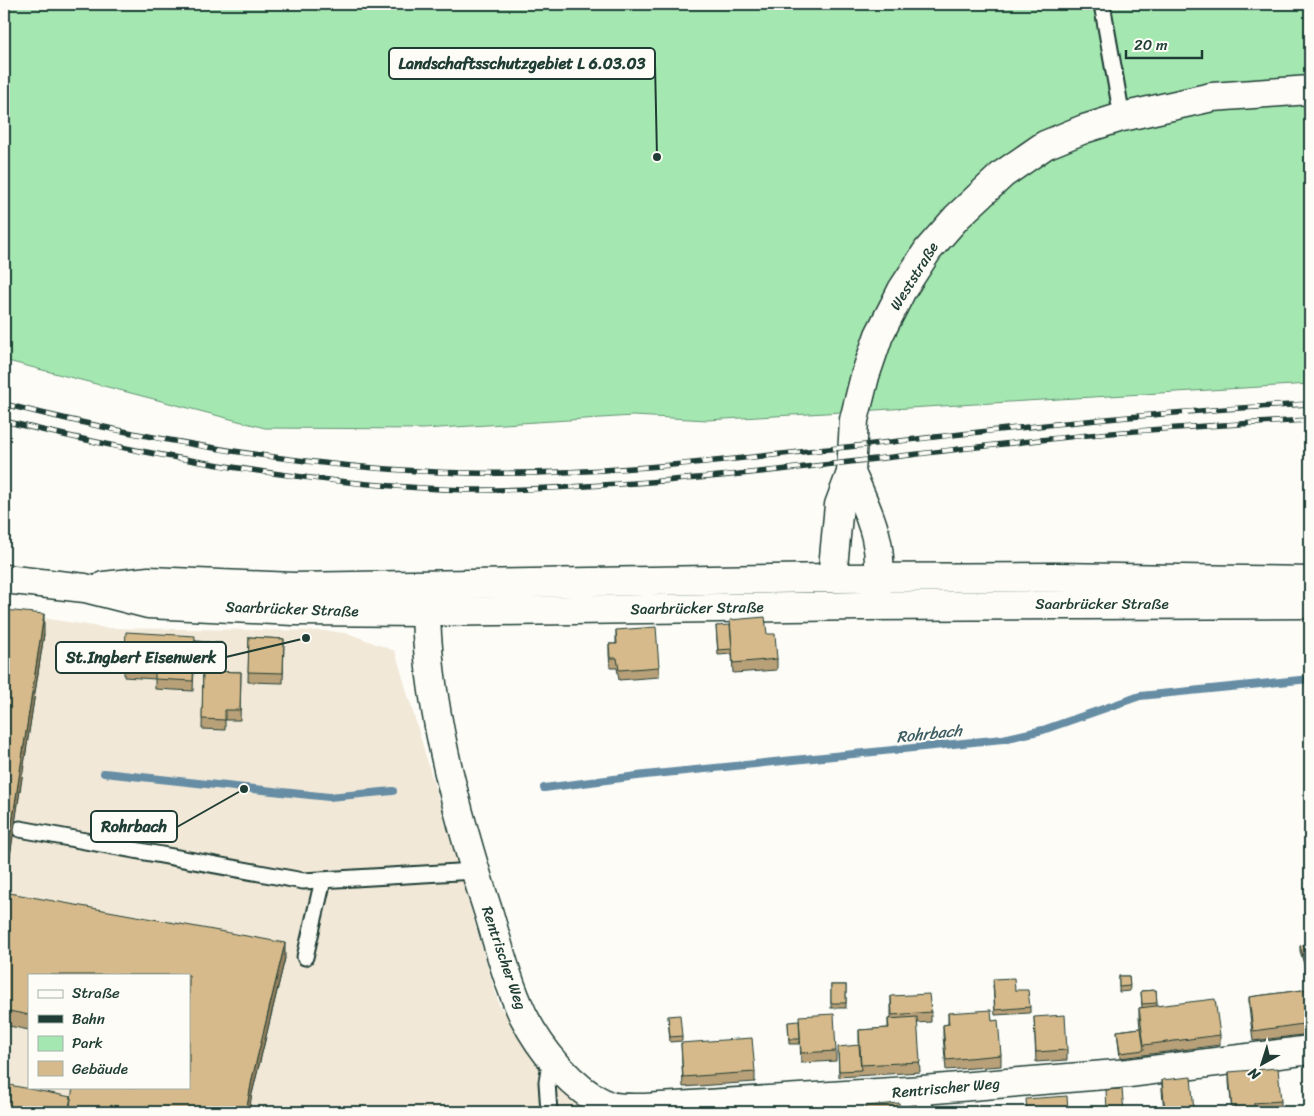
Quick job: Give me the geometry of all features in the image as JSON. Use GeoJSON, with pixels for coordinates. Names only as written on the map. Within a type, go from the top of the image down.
{"type":"FeatureCollection","features":[{"type":"Feature","properties":{"kind":"main road","name":"Weststraße"},"geometry":{"type":"LineString","coordinates":[[832,578],[839,505],[851,473],[854,420],[864,376],[879,335],[902,290],[928,250],[957,217],[1003,174],[1045,145],[1084,129],[1122,117],[1212,97],[1310,90]]}},
{"type":"Feature","properties":{"kind":"main road","name":"Weststraße"},"geometry":{"type":"LineString","coordinates":[[851,473],[876,531],[880,578]]}},
{"type":"Feature","properties":{"kind":"main road","name":"Saarbrücker Straße"},"geometry":{"type":"LineString","coordinates":[[4,579],[85,588],[148,604],[294,611],[426,599],[832,578],[1310,581]]}},
{"type":"Feature","properties":{"kind":"main road"},"geometry":{"type":"LineString","coordinates":[[832,578],[843,595],[863,606],[875,595],[880,578]]}},
{"type":"Feature","properties":{"kind":"main road","name":"Saarbrücker Straße"},"geometry":{"type":"LineString","coordinates":[[426,599],[863,606],[1310,604]]}},
{"type":"Feature","properties":{"kind":"main road","name":"Rentrischer Weg"},"geometry":{"type":"LineString","coordinates":[[426,599],[431,679],[444,744],[475,871],[509,978],[524,1015],[551,1057],[578,1084],[609,1106],[645,1108],[924,1101],[1310,1050]]}},
{"type":"Feature","properties":{"kind":"lane"},"geometry":{"type":"LineString","coordinates":[[1102,4],[1122,117]]}},
{"type":"Feature","properties":{"kind":"lane"},"geometry":{"type":"LineString","coordinates":[[20,829],[303,881],[475,871]]}},
{"type":"Feature","properties":{"kind":"lane"},"geometry":{"type":"LineString","coordinates":[[305,957],[323,880]]}},
{"type":"Feature","properties":{"kind":"lane"},"geometry":{"type":"LineString","coordinates":[[549,1112],[547,1082],[551,1057]]}},
{"type":"Feature","properties":{"kind":"shaded area"},"geometry":{"type":"Polygon","coordinates":[[[4,612],[106,628],[331,631],[350,634],[395,651],[499,1005],[521,1037],[598,1112],[4,1112],[4,612]]]}},
{"type":"Feature","properties":{"kind":"green space"},"geometry":{"type":"Polygon","coordinates":[[[4,4],[1310,4],[1310,384],[708,420],[633,416],[423,429],[265,428],[4,360],[4,4]]]}},
{"type":"Feature","properties":{"kind":"building"},"geometry":{"type":"Polygon","coordinates":[[[4,610],[44,614],[4,876],[4,610]]]}},
{"type":"Feature","properties":{"kind":"building"},"geometry":{"type":"Polygon","coordinates":[[[765,617],[767,634],[775,634],[777,659],[733,663],[730,620],[765,617]]]}},
{"type":"Feature","properties":{"kind":"building"},"geometry":{"type":"Polygon","coordinates":[[[730,625],[732,649],[718,650],[716,626],[730,625]]]}},
{"type":"Feature","properties":{"kind":"building"},"geometry":{"type":"Polygon","coordinates":[[[656,627],[659,667],[619,670],[617,658],[610,658],[609,644],[617,644],[616,630],[656,627]]]}},
{"type":"Feature","properties":{"kind":"building"},"geometry":{"type":"Polygon","coordinates":[[[126,632],[195,636],[193,681],[155,679],[155,669],[124,667],[126,632]]]}},
{"type":"Feature","properties":{"kind":"building"},"geometry":{"type":"Polygon","coordinates":[[[249,637],[284,639],[283,673],[248,672],[249,637]]]}},
{"type":"Feature","properties":{"kind":"building"},"geometry":{"type":"Polygon","coordinates":[[[195,641],[222,643],[221,665],[194,663],[195,641]]]}},
{"type":"Feature","properties":{"kind":"building"},"geometry":{"type":"Polygon","coordinates":[[[203,671],[241,672],[240,710],[225,710],[225,720],[202,719],[203,671]]]}},
{"type":"Feature","properties":{"kind":"building"},"geometry":{"type":"Polygon","coordinates":[[[4,892],[285,943],[252,1079],[246,1112],[69,1112],[73,1088],[190,1088],[190,974],[28,974],[28,1015],[4,1010],[4,892]]]}},
{"type":"Feature","properties":{"kind":"building"},"geometry":{"type":"Polygon","coordinates":[[[1310,943],[1310,968],[1307,969],[1300,946],[1310,943]]]}},
{"type":"Feature","properties":{"kind":"building"},"geometry":{"type":"Polygon","coordinates":[[[1119,976],[1129,976],[1130,986],[1119,987],[1119,976]]]}},
{"type":"Feature","properties":{"kind":"building"},"geometry":{"type":"Polygon","coordinates":[[[1014,978],[1015,990],[1028,990],[1030,1007],[995,1010],[993,979],[1014,978]]]}},
{"type":"Feature","properties":{"kind":"building"},"geometry":{"type":"Polygon","coordinates":[[[831,985],[846,985],[846,1003],[831,1003],[831,985]]]}},
{"type":"Feature","properties":{"kind":"building"},"geometry":{"type":"Polygon","coordinates":[[[1310,989],[1310,1023],[1253,1031],[1249,997],[1310,989]]]}},
{"type":"Feature","properties":{"kind":"building"},"geometry":{"type":"Polygon","coordinates":[[[1156,990],[1157,1003],[1142,1004],[1141,991],[1156,990]]]}},
{"type":"Feature","properties":{"kind":"building"},"geometry":{"type":"Polygon","coordinates":[[[929,994],[931,1012],[892,1015],[891,996],[929,994]]]}},
{"type":"Feature","properties":{"kind":"building"},"geometry":{"type":"Polygon","coordinates":[[[1215,999],[1220,1035],[1144,1045],[1139,1008],[1215,999]]]}},
{"type":"Feature","properties":{"kind":"building"},"geometry":{"type":"Polygon","coordinates":[[[991,1010],[992,1021],[998,1020],[1001,1055],[946,1060],[943,1025],[949,1024],[948,1013],[991,1010]]]}},
{"type":"Feature","properties":{"kind":"building"},"geometry":{"type":"Polygon","coordinates":[[[834,1014],[836,1051],[801,1053],[799,1016],[834,1014]]]}},
{"type":"Feature","properties":{"kind":"building"},"geometry":{"type":"Polygon","coordinates":[[[680,1015],[682,1036],[670,1037],[668,1016],[680,1015]]]}},
{"type":"Feature","properties":{"kind":"building"},"geometry":{"type":"Polygon","coordinates":[[[1065,1015],[1067,1050],[1036,1052],[1034,1017],[1065,1015]]]}},
{"type":"Feature","properties":{"kind":"building"},"geometry":{"type":"Polygon","coordinates":[[[917,1017],[920,1062],[861,1065],[859,1030],[889,1028],[888,1019],[917,1017]]]}},
{"type":"Feature","properties":{"kind":"building"},"geometry":{"type":"Polygon","coordinates":[[[799,1021],[800,1039],[789,1039],[788,1022],[799,1021]]]}},
{"type":"Feature","properties":{"kind":"building"},"geometry":{"type":"Polygon","coordinates":[[[1141,1028],[1144,1050],[1120,1053],[1117,1031],[1141,1028]]]}},
{"type":"Feature","properties":{"kind":"building"},"geometry":{"type":"Polygon","coordinates":[[[752,1038],[755,1072],[683,1077],[681,1043],[752,1038]]]}},
{"type":"Feature","properties":{"kind":"building"},"geometry":{"type":"Polygon","coordinates":[[[859,1045],[861,1070],[839,1071],[838,1047],[859,1045]]]}},
{"type":"Feature","properties":{"kind":"building"},"geometry":{"type":"Polygon","coordinates":[[[1278,1068],[1281,1101],[1254,1103],[1254,1108],[1232,1110],[1229,1072],[1278,1068]]]}},
{"type":"Feature","properties":{"kind":"building"},"geometry":{"type":"Polygon","coordinates":[[[1191,1077],[1194,1112],[1165,1112],[1162,1080],[1191,1077]]]}},
{"type":"Feature","properties":{"kind":"building"},"geometry":{"type":"Polygon","coordinates":[[[4,1084],[71,1097],[68,1112],[4,1112],[4,1084]]]}},
{"type":"Feature","properties":{"kind":"building"},"geometry":{"type":"Polygon","coordinates":[[[1122,1089],[1124,1112],[1107,1112],[1106,1090],[1122,1089]]]}},
{"type":"Feature","properties":{"kind":"building"},"geometry":{"type":"Polygon","coordinates":[[[1067,1096],[1068,1112],[1027,1112],[1026,1099],[1067,1096]]]}},
{"type":"Feature","properties":{"kind":"building"},"geometry":{"type":"Polygon","coordinates":[[[899,1103],[900,1112],[866,1112],[866,1106],[899,1103]]]}},
{"type":"Feature","properties":{"kind":"building"},"geometry":{"type":"Polygon","coordinates":[[[997,1109],[997,1112],[955,1112],[997,1109]]]}},
{"type":"Feature","properties":{"kind":"waterway","name":"Rohrbach"},"geometry":{"type":"LineString","coordinates":[[544,788],[645,775],[1003,739],[1043,730],[1140,696],[1310,679]]}},
{"type":"Feature","properties":{"kind":"waterway","name":"Rohrbach"},"geometry":{"type":"LineString","coordinates":[[104,773],[329,797],[393,791]]}},
{"type":"Feature","properties":{"kind":"railway"},"geometry":{"type":"LineString","coordinates":[[4,404],[118,430],[234,451],[350,466],[467,473],[564,472],[662,466],[1083,421],[1196,411],[1310,404]]}},
{"type":"Feature","properties":{"kind":"railway"},"geometry":{"type":"LineString","coordinates":[[4,421],[118,447],[234,468],[350,482],[408,487],[486,490],[672,480],[1074,436],[1310,420]]}},
{"type":"Feature","properties":{"kind":"place","name":"Landschaftsschutzgebiet L 6.03.03"},"geometry":{"type":"Point","coordinates":[657,157]}},
{"type":"Feature","properties":{"kind":"place","name":"St.Ingbert Eisenwerk"},"geometry":{"type":"Point","coordinates":[306,638]}},
{"type":"Feature","properties":{"kind":"place","name":"Rohrbach"},"geometry":{"type":"Point","coordinates":[244,789]}}]}
